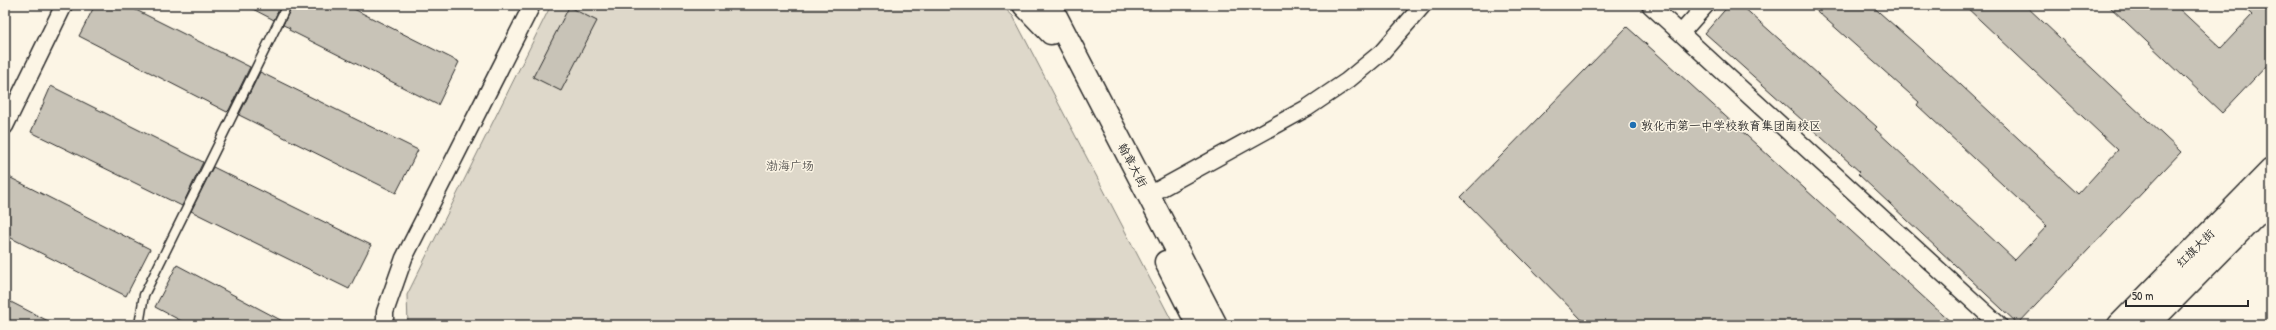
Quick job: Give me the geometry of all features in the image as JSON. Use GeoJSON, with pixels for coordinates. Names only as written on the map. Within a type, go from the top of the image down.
{"type":"FeatureCollection","features":[{"type":"Feature","properties":{"kind":"main road"},"geometry":{"type":"LineString","coordinates":[[1024,5],[1052,33]]}},
{"type":"Feature","properties":{"kind":"main road","name":"翰章大街"},"geometry":{"type":"LineString","coordinates":[[1038,5],[1198,325]]}},
{"type":"Feature","properties":{"kind":"main road","name":"翰章大街"},"geometry":{"type":"LineString","coordinates":[[1050,5],[1216,325]]}},
{"type":"Feature","properties":{"kind":"main road","name":"红旗大街"},"geometry":{"type":"LineString","coordinates":[[2119,325],[2271,170]]}},
{"type":"Feature","properties":{"kind":"main road","name":"红旗大街"},"geometry":{"type":"LineString","coordinates":[[2148,325],[2271,200]]}},
{"type":"Feature","properties":{"kind":"street"},"geometry":{"type":"LineString","coordinates":[[5,126],[64,5]]}},
{"type":"Feature","properties":{"kind":"street"},"geometry":{"type":"LineString","coordinates":[[385,325],[385,312],[404,258],[532,5]]}},
{"type":"Feature","properties":{"kind":"street"},"geometry":{"type":"LineString","coordinates":[[1148,195],[1307,108],[1347,81],[1382,52],[1423,5]]}},
{"type":"Feature","properties":{"kind":"street"},"geometry":{"type":"LineString","coordinates":[[1650,5],[1999,325]]}},
{"type":"Feature","properties":{"kind":"street"},"geometry":{"type":"LineString","coordinates":[[1680,33],[1706,5]]}},
{"type":"Feature","properties":{"kind":"lane"},"geometry":{"type":"LineString","coordinates":[[139,325],[144,295],[288,5]]}},
{"type":"Feature","properties":{"kind":"green space","name":"渤海广场"},"geometry":{"type":"Polygon","coordinates":[[[551,5],[1001,5],[1013,16],[1174,325],[408,325],[407,295],[551,5]]]}},
{"type":"Feature","properties":{"kind":"building"},"geometry":{"type":"Polygon","coordinates":[[[95,5],[126,5],[250,67],[229,110],[227,112],[79,36],[95,5]]]}},
{"type":"Feature","properties":{"kind":"building"},"geometry":{"type":"Polygon","coordinates":[[[245,5],[281,5],[274,20],[245,5]]]}},
{"type":"Feature","properties":{"kind":"building"},"geometry":{"type":"Polygon","coordinates":[[[292,5],[346,5],[459,62],[438,105],[289,30],[290,28],[283,25],[292,5]]]}},
{"type":"Feature","properties":{"kind":"building"},"geometry":{"type":"Polygon","coordinates":[[[1729,5],[1741,5],[1877,127],[1875,129],[2015,260],[2047,226],[1917,105],[1919,102],[1810,5],[1871,5],[1947,72],[2078,194],[2118,150],[1964,5],[2025,5],[2181,152],[2018,324],[1858,174],[1860,172],[1705,33],[1729,5]]]}},
{"type":"Feature","properties":{"kind":"building"},"geometry":{"type":"Polygon","coordinates":[[[2108,5],[2175,5],[2221,48],[2252,15],[2241,5],[2271,5],[2271,61],[2222,113],[2108,5]]]}},
{"type":"Feature","properties":{"kind":"building"},"geometry":{"type":"Polygon","coordinates":[[[569,7],[597,21],[561,91],[533,77],[569,7]]]}},
{"type":"Feature","properties":{"kind":"building","name":"敦化市第一中学校教育集团南校区"},"geometry":{"type":"Polygon","coordinates":[[[1627,27],[1954,325],[1587,325],[1461,197],[1627,27]]]}},
{"type":"Feature","properties":{"kind":"building"},"geometry":{"type":"Polygon","coordinates":[[[260,72],[418,150],[396,193],[239,115],[260,72]]]}},
{"type":"Feature","properties":{"kind":"building"},"geometry":{"type":"Polygon","coordinates":[[[51,86],[203,162],[182,206],[31,132],[51,86]]]}},
{"type":"Feature","properties":{"kind":"building"},"geometry":{"type":"Polygon","coordinates":[[[213,167],[371,245],[349,289],[191,211],[213,167]]]}},
{"type":"Feature","properties":{"kind":"building"},"geometry":{"type":"Polygon","coordinates":[[[9,177],[150,249],[126,296],[5,235],[5,186],[9,177]]]}},
{"type":"Feature","properties":{"kind":"building"},"geometry":{"type":"Polygon","coordinates":[[[177,265],[290,325],[189,325],[155,307],[177,265]]]}},
{"type":"Feature","properties":{"kind":"building"},"geometry":{"type":"Polygon","coordinates":[[[5,299],[56,325],[5,325],[5,299]]]}},
{"type":"Feature","properties":{"kind":"place","name":"敦化市第一中学校教育集团南校区"},"geometry":{"type":"Point","coordinates":[1633,125]}}]}
